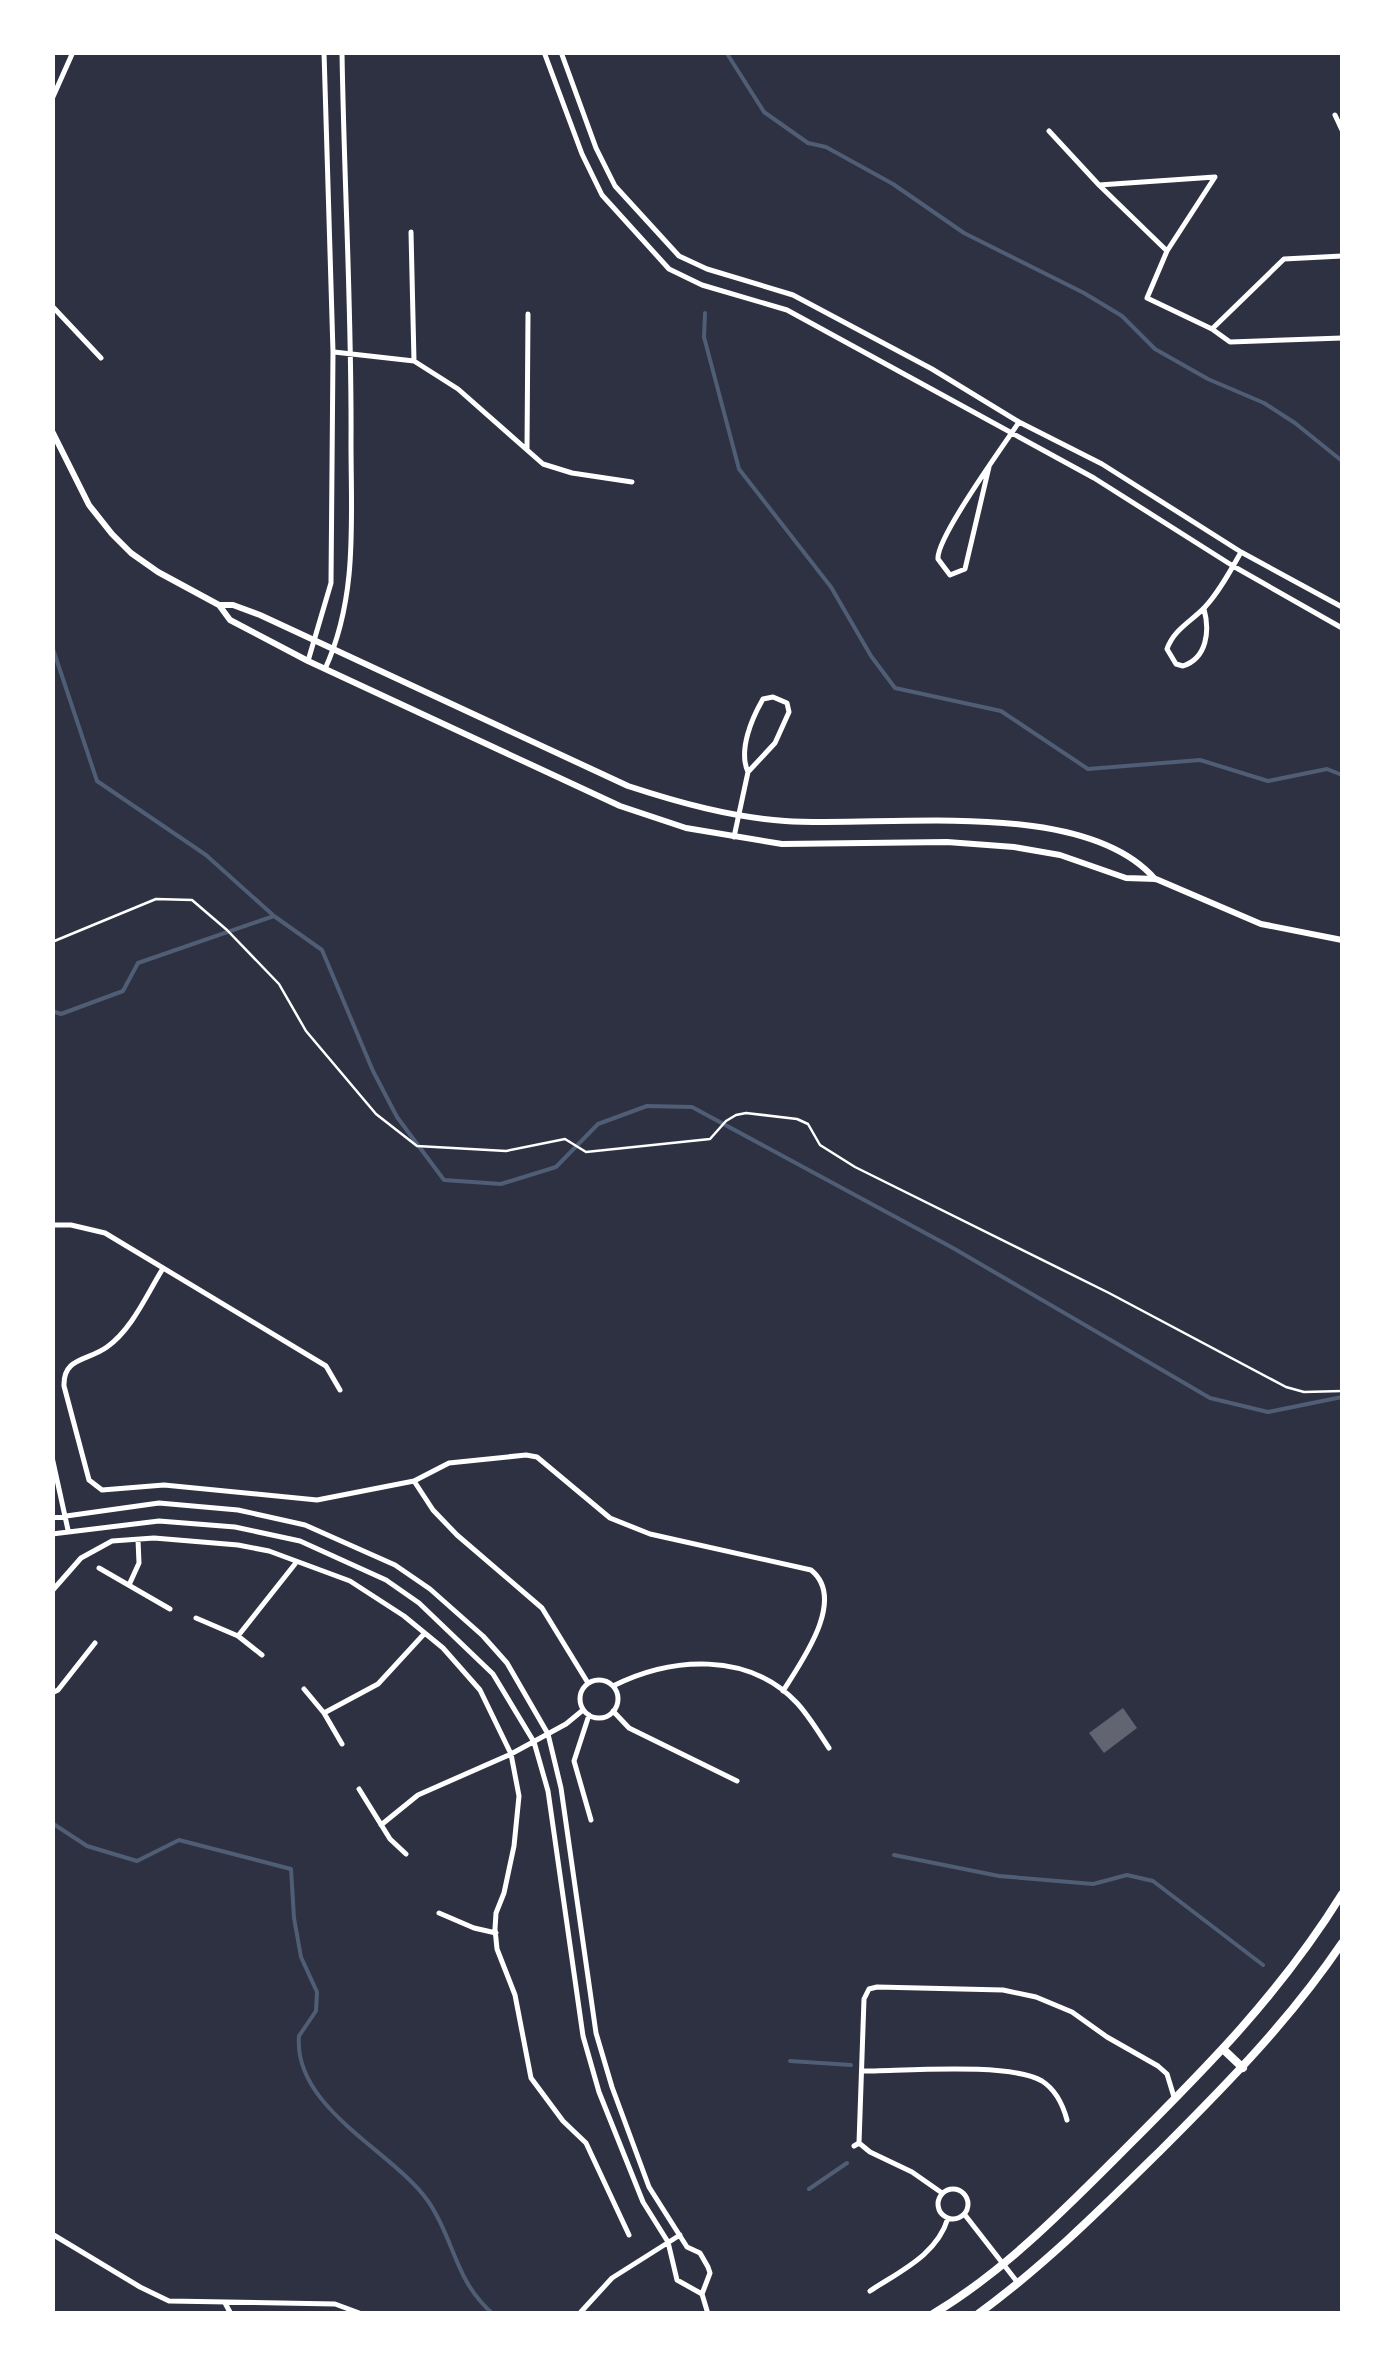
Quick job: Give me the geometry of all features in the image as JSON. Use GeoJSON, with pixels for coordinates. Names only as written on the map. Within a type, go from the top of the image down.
{"type":"FeatureCollection","features":[{"type":"Feature","properties":{"kind":"main road"},"geometry":{"type":"LineString","coordinates":[[933,2314],[1003,2263],[1064,2210],[1224,2050],[1300,1960],[1342,1894]]}},
{"type":"Feature","properties":{"kind":"main road"},"geometry":{"type":"LineString","coordinates":[[978,2314],[1078,2231],[1244,2068],[1289,2017],[1342,1943]]}},
{"type":"Feature","properties":{"kind":"main road"},"geometry":{"type":"LineString","coordinates":[[1224,2050],[1244,2068]]}},
{"type":"Feature","properties":{"kind":"street"},"geometry":{"type":"LineString","coordinates":[[52,100],[73,52]]}},
{"type":"Feature","properties":{"kind":"street"},"geometry":{"type":"LineString","coordinates":[[308,661],[332,582],[333,352],[324,52]]}},
{"type":"Feature","properties":{"kind":"street"},"geometry":{"type":"LineString","coordinates":[[326,669],[351,585],[352,352],[342,52]]}},
{"type":"Feature","properties":{"kind":"street"},"geometry":{"type":"LineString","coordinates":[[544,52],[582,154],[602,195],[670,269],[702,284],[787,310],[924,383],[1010,435],[1094,478],[1233,566],[1342,628]]}},
{"type":"Feature","properties":{"kind":"street"},"geometry":{"type":"LineString","coordinates":[[561,52],[596,148],[615,186],[679,256],[707,269],[793,295],[1102,464],[1240,552],[1342,608]]}},
{"type":"Feature","properties":{"kind":"street"},"geometry":{"type":"LineString","coordinates":[[52,72],[62,78]]}},
{"type":"Feature","properties":{"kind":"street"},"geometry":{"type":"LineString","coordinates":[[1335,115],[1342,130]]}},
{"type":"Feature","properties":{"kind":"street"},"geometry":{"type":"LineString","coordinates":[[1049,131],[1168,251]]}},
{"type":"Feature","properties":{"kind":"street"},"geometry":{"type":"LineString","coordinates":[[326,156],[344,155]]}},
{"type":"Feature","properties":{"kind":"street"},"geometry":{"type":"LineString","coordinates":[[1100,185],[1215,177],[1168,251],[1147,298],[1212,329],[1230,342],[1342,338]]}},
{"type":"Feature","properties":{"kind":"street"},"geometry":{"type":"LineString","coordinates":[[411,232],[414,361]]}},
{"type":"Feature","properties":{"kind":"street"},"geometry":{"type":"LineString","coordinates":[[1212,329],[1284,260],[1342,256]]}},
{"type":"Feature","properties":{"kind":"street"},"geometry":{"type":"LineString","coordinates":[[52,306],[101,358]]}},
{"type":"Feature","properties":{"kind":"street"},"geometry":{"type":"LineString","coordinates":[[526,449],[528,314]]}},
{"type":"Feature","properties":{"kind":"street"},"geometry":{"type":"LineString","coordinates":[[333,352],[414,361],[458,389],[543,464],[632,482]]}},
{"type":"Feature","properties":{"kind":"street"},"geometry":{"type":"LineString","coordinates":[[990,467],[965,569],[950,574],[939,562],[940,544],[1019,422]]}},
{"type":"Feature","properties":{"kind":"street"},"geometry":{"type":"LineString","coordinates":[[52,430],[89,505],[112,534],[158,572],[219,605],[240,627],[620,806],[686,828],[782,844],[948,842],[1014,846],[1060,855],[1126,878],[1156,880],[1261,924],[1342,940]]}},
{"type":"Feature","properties":{"kind":"street"},"geometry":{"type":"LineString","coordinates":[[1204,609],[1206,633],[1201,654],[1191,664],[1176,664],[1168,649],[1170,640],[1204,609],[1240,552]]}},
{"type":"Feature","properties":{"kind":"street"},"geometry":{"type":"LineString","coordinates":[[219,605],[233,605],[316,641],[628,786],[692,806],[739,816],[800,821],[948,819],[1016,824],[1066,832],[1103,844],[1138,858],[1156,880]]}},
{"type":"Feature","properties":{"kind":"street"},"geometry":{"type":"LineString","coordinates":[[734,837],[748,772],[762,760],[784,726],[789,712],[787,703],[763,699],[754,714],[744,764],[748,772]]}},
{"type":"Feature","properties":{"kind":"street"},"geometry":{"type":"LineString","coordinates":[[52,1225],[71,1224],[106,1233],[326,1366],[340,1390]]}},
{"type":"Feature","properties":{"kind":"street"},"geometry":{"type":"LineString","coordinates":[[162,1270],[124,1332],[101,1352],[71,1364],[64,1374],[92,1484],[105,1490],[164,1485],[317,1500],[414,1481],[450,1463],[526,1455],[537,1458],[610,1518],[650,1534],[811,1570],[825,1577],[826,1590],[813,1644],[783,1690]]}},
{"type":"Feature","properties":{"kind":"street"},"geometry":{"type":"LineString","coordinates":[[56,1372],[64,1374]]}},
{"type":"Feature","properties":{"kind":"street"},"geometry":{"type":"LineString","coordinates":[[52,1457],[68,1530]]}},
{"type":"Feature","properties":{"kind":"street"},"geometry":{"type":"LineString","coordinates":[[414,1481],[433,1510],[457,1534],[542,1608],[588,1683]]}},
{"type":"Feature","properties":{"kind":"street"},"geometry":{"type":"LineString","coordinates":[[52,1518],[159,1503],[238,1510],[305,1524],[395,1565],[430,1588],[508,1663],[548,1734],[562,1788],[596,2033],[612,2087],[649,2187],[687,2247],[700,2253],[708,2267],[710,2273],[702,2294],[708,2314]]}},
{"type":"Feature","properties":{"kind":"street"},"geometry":{"type":"LineString","coordinates":[[52,1534],[159,1521],[236,1528],[300,1542],[386,1580],[419,1603],[494,1674],[534,1742],[548,1791],[583,2036],[623,2159],[668,2242],[677,2280],[702,2294]]}},
{"type":"Feature","properties":{"kind":"street"},"geometry":{"type":"LineString","coordinates":[[52,1591],[80,1558],[112,1541],[154,1538],[238,1545],[269,1552],[350,1582],[443,1648],[480,1690],[511,1754],[520,1796],[504,1893],[496,1913],[496,1933],[497,1949],[514,1995],[530,2078],[586,2142],[629,2235]]}},
{"type":"Feature","properties":{"kind":"street"},"geometry":{"type":"LineString","coordinates":[[129,1585],[139,1563],[138,1540]]}},
{"type":"Feature","properties":{"kind":"street"},"geometry":{"type":"LineString","coordinates":[[238,1636],[296,1563]]}},
{"type":"Feature","properties":{"kind":"street"},"geometry":{"type":"LineString","coordinates":[[98,1568],[170,1609]]}},
{"type":"Feature","properties":{"kind":"street"},"geometry":{"type":"LineString","coordinates":[[196,1618],[238,1636],[262,1655]]}},
{"type":"Feature","properties":{"kind":"street"},"geometry":{"type":"LineString","coordinates":[[324,1713],[378,1684],[424,1634]]}},
{"type":"Feature","properties":{"kind":"street"},"geometry":{"type":"LineString","coordinates":[[52,1692],[58,1690],[95,1643]]}},
{"type":"Feature","properties":{"kind":"street"},"geometry":{"type":"LineString","coordinates":[[612,1686],[659,1666],[710,1662],[735,1668],[783,1690],[829,1748]]}},
{"type":"Feature","properties":{"kind":"street"},"geometry":{"type":"LineString","coordinates":[[380,1825],[418,1795],[511,1754],[586,1713],[602,1718],[613,1711],[618,1696],[604,1680],[588,1683],[580,1692],[586,1713],[574,1761],[591,1820]]}},
{"type":"Feature","properties":{"kind":"street"},"geometry":{"type":"LineString","coordinates":[[304,1689],[342,1744]]}},
{"type":"Feature","properties":{"kind":"street"},"geometry":{"type":"LineString","coordinates":[[613,1711],[630,1728],[736,1781]]}},
{"type":"Feature","properties":{"kind":"street"},"geometry":{"type":"LineString","coordinates":[[360,1789],[380,1825],[406,1854]]}},
{"type":"Feature","properties":{"kind":"street"},"geometry":{"type":"LineString","coordinates":[[439,1913],[496,1933]]}},
{"type":"Feature","properties":{"kind":"street"},"geometry":{"type":"LineString","coordinates":[[942,2193],[912,2172],[856,2144],[864,1999],[869,1989],[885,1986],[1003,1990],[1036,1997],[1072,2012],[1158,2066],[1167,2074],[1175,2100]]}},
{"type":"Feature","properties":{"kind":"street"},"geometry":{"type":"LineString","coordinates":[[862,2071],[1024,2074],[1049,2087],[1064,2108],[1067,2120]]}},
{"type":"Feature","properties":{"kind":"street"},"geometry":{"type":"LineString","coordinates":[[942,2193],[962,2191],[968,2200],[964,2215]]}},
{"type":"Feature","properties":{"kind":"street"},"geometry":{"type":"LineString","coordinates":[[942,2193],[938,2208],[948,2218]]}},
{"type":"Feature","properties":{"kind":"street"},"geometry":{"type":"LineString","coordinates":[[964,2215],[1018,2282]]}},
{"type":"Feature","properties":{"kind":"street"},"geometry":{"type":"LineString","coordinates":[[948,2218],[964,2215]]}},
{"type":"Feature","properties":{"kind":"street"},"geometry":{"type":"LineString","coordinates":[[870,2291],[933,2246],[943,2236],[948,2218]]}},
{"type":"Feature","properties":{"kind":"street"},"geometry":{"type":"LineString","coordinates":[[52,2234],[140,2288],[169,2301],[335,2304],[362,2314]]}},
{"type":"Feature","properties":{"kind":"street"},"geometry":{"type":"LineString","coordinates":[[578,2314],[612,2278],[680,2234]]}},
{"type":"Feature","properties":{"kind":"street"},"geometry":{"type":"LineString","coordinates":[[269,2310],[274,2302]]}},
{"type":"Feature","properties":{"kind":"street"},"geometry":{"type":"LineString","coordinates":[[226,2303],[230,2314]]}},
{"type":"Feature","properties":{"kind":"path"},"geometry":{"type":"LineString","coordinates":[[52,942],[156,899],[192,900],[279,984],[306,1031],[376,1114],[417,1146],[506,1151],[565,1140],[586,1152],[710,1139],[726,1121],[746,1114],[797,1119],[808,1124],[820,1145],[856,1167],[1109,1293],[1286,1387],[1304,1392],[1342,1391]]}},
{"type":"Feature","properties":{"kind":"building"},"geometry":{"type":"Polygon","coordinates":[[[1123,1708],[1137,1728],[1104,1753],[1089,1733],[1123,1708]]]}},
{"type":"Feature","properties":{"kind":"waterway"},"geometry":{"type":"LineString","coordinates":[[726,52],[764,112],[808,143],[826,147],[893,184],[964,233],[1084,293],[1122,316],[1155,349],[1208,379],[1264,403],[1342,461]]}},
{"type":"Feature","properties":{"kind":"waterway"},"geometry":{"type":"LineString","coordinates":[[705,313],[704,337],[739,469],[831,587],[871,656],[895,688],[1001,711],[1088,769],[1200,760],[1268,781],[1327,769],[1342,775]]}},
{"type":"Feature","properties":{"kind":"waterway"},"geometry":{"type":"LineString","coordinates":[[52,646],[97,781],[206,855],[274,916]]}},
{"type":"Feature","properties":{"kind":"waterway"},"geometry":{"type":"LineString","coordinates":[[52,1011],[61,1014],[123,991],[138,963],[274,916],[322,950],[373,1071],[397,1117],[444,1180],[501,1184],[556,1167],[598,1124],[647,1106],[692,1107],[953,1248],[1210,1398],[1268,1412],[1342,1397]]}},
{"type":"Feature","properties":{"kind":"waterway"},"geometry":{"type":"LineString","coordinates":[[52,1823],[87,1846],[137,1861],[179,1840],[291,1869],[301,1957],[317,1992],[316,2011],[299,2036],[301,2062],[328,2107],[428,2201],[462,2274],[493,2314]]}},
{"type":"Feature","properties":{"kind":"waterway"},"geometry":{"type":"LineString","coordinates":[[894,1855],[999,1876],[1093,1884],[1127,1875],[1153,1881],[1263,1965]]}},
{"type":"Feature","properties":{"kind":"waterway"},"geometry":{"type":"LineString","coordinates":[[790,2061],[851,2065]]}},
{"type":"Feature","properties":{"kind":"waterway"},"geometry":{"type":"LineString","coordinates":[[809,2189],[847,2163]]}}]}
